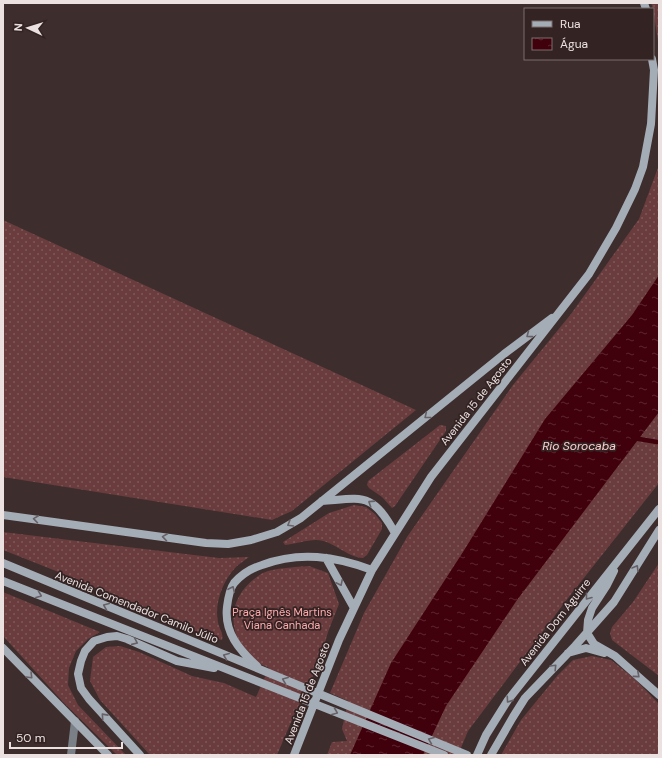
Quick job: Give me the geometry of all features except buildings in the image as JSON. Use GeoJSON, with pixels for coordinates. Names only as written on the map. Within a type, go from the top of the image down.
{"type":"FeatureCollection","features":[{"type":"Feature","properties":{"kind":"main road","name":"Avenida 15 de Agosto"},"geometry":{"type":"LineString","coordinates":[[294,755],[339,640],[372,570],[431,477],[589,274],[616,228],[635,189],[643,167],[651,124],[654,70],[652,60]]}},
{"type":"Feature","properties":{"kind":"main road"},"geometry":{"type":"LineString","coordinates":[[3,515],[206,543],[228,544],[251,540],[276,532],[301,518],[504,354],[560,312]]}},
{"type":"Feature","properties":{"kind":"main road"},"geometry":{"type":"LineString","coordinates":[[322,501],[365,499],[380,509],[395,533]]}},
{"type":"Feature","properties":{"kind":"main road","name":"Avenida Dom Aguirre"},"geometry":{"type":"LineString","coordinates":[[477,755],[486,735],[508,700],[659,509]]}},
{"type":"Feature","properties":{"kind":"main road"},"geometry":{"type":"LineString","coordinates":[[491,755],[525,698],[587,633],[614,602],[659,530]]}},
{"type":"Feature","properties":{"kind":"main road"},"geometry":{"type":"LineString","coordinates":[[262,671],[242,653],[230,634],[226,613],[229,595],[234,584],[256,567],[281,558],[302,556],[326,558],[351,563],[372,570]]}},
{"type":"Feature","properties":{"kind":"main road"},"geometry":{"type":"LineString","coordinates":[[621,556],[607,585],[592,608],[588,620],[587,633],[594,644],[615,656],[659,695]]}},
{"type":"Feature","properties":{"kind":"main road"},"geometry":{"type":"LineString","coordinates":[[326,558],[354,608]]}},
{"type":"Feature","properties":{"kind":"main road","name":"Avenida Comendador Camilo Júlio"},"geometry":{"type":"LineString","coordinates":[[3,563],[467,755]]}},
{"type":"Feature","properties":{"kind":"main road"},"geometry":{"type":"LineString","coordinates":[[3,581],[444,755]]}},
{"type":"Feature","properties":{"kind":"main road"},"geometry":{"type":"LineString","coordinates":[[140,755],[88,699],[81,688],[78,674],[81,661],[85,651],[94,641],[107,636],[117,636],[177,661],[229,670]]}},
{"type":"Feature","properties":{"kind":"main road"},"geometry":{"type":"LineString","coordinates":[[3,648],[108,755]]}},
{"type":"Feature","properties":{"kind":"main road"},"geometry":{"type":"LineString","coordinates":[[568,653],[586,648],[615,656]]}},
{"type":"Feature","properties":{"kind":"street"},"geometry":{"type":"LineString","coordinates":[[71,755],[75,721]]}},
{"type":"Feature","properties":{"kind":"green space"},"geometry":{"type":"Polygon","coordinates":[[[651,3],[659,3],[659,48],[654,8],[651,3]]]}},
{"type":"Feature","properties":{"kind":"green space"},"geometry":{"type":"Polygon","coordinates":[[[659,165],[659,483],[568,598],[468,731],[458,755],[327,755],[332,742],[347,741],[342,729],[348,701],[330,693],[364,613],[407,537],[513,385],[571,314],[639,219],[659,165]]]}},
{"type":"Feature","properties":{"kind":"green space"},"geometry":{"type":"Polygon","coordinates":[[[3,220],[416,410],[292,511],[272,520],[3,477],[3,220]]]}},
{"type":"Feature","properties":{"kind":"green space"},"geometry":{"type":"Polygon","coordinates":[[[440,425],[446,426],[446,431],[395,506],[392,508],[382,497],[369,488],[367,485],[368,481],[440,425]]]}},
{"type":"Feature","properties":{"kind":"green space"},"geometry":{"type":"Polygon","coordinates":[[[354,505],[366,507],[375,514],[382,523],[382,529],[367,555],[363,558],[351,555],[334,545],[322,541],[312,540],[285,545],[283,542],[329,513],[354,505]]]}},
{"type":"Feature","properties":{"kind":"green space","name":"Praça Ignês Martins Viana Canhada"},"geometry":{"type":"Polygon","coordinates":[[[3,532],[219,558],[249,557],[231,572],[221,593],[217,608],[217,615],[222,640],[209,637],[61,573],[3,550],[3,532]]]}},
{"type":"Feature","properties":{"kind":"green space"},"geometry":{"type":"Polygon","coordinates":[[[659,563],[659,676],[612,640],[610,633],[612,627],[633,602],[659,563]]]}},
{"type":"Feature","properties":{"kind":"green space","name":"Praça Ignês Martins Viana Canhada"},"geometry":{"type":"Polygon","coordinates":[[[309,566],[328,573],[339,604],[311,681],[294,715],[277,755],[150,755],[100,700],[90,681],[93,657],[106,647],[120,646],[139,652],[192,676],[224,683],[256,697],[269,668],[252,659],[241,644],[236,633],[234,622],[234,612],[237,601],[242,591],[250,582],[265,572],[291,567],[309,566]]]}},
{"type":"Feature","properties":{"kind":"green space"},"geometry":{"type":"Polygon","coordinates":[[[3,592],[100,632],[88,639],[76,651],[69,668],[68,685],[78,705],[126,755],[117,755],[64,703],[3,636],[3,592]]]}},
{"type":"Feature","properties":{"kind":"green space"},"geometry":{"type":"Polygon","coordinates":[[[592,656],[611,660],[635,679],[659,704],[659,755],[501,755],[521,720],[557,676],[573,660],[592,656]]]}},
{"type":"Feature","properties":{"kind":"water","name":"Rio Sorocaba"},"geometry":{"type":"Polygon","coordinates":[[[659,275],[659,412],[517,600],[446,706],[423,755],[350,755],[391,663],[463,552],[545,419],[632,315],[659,275]]]}},
{"type":"Feature","properties":{"kind":"waterway"},"geometry":{"type":"LineString","coordinates":[[633,438],[657,442]]}}]}
